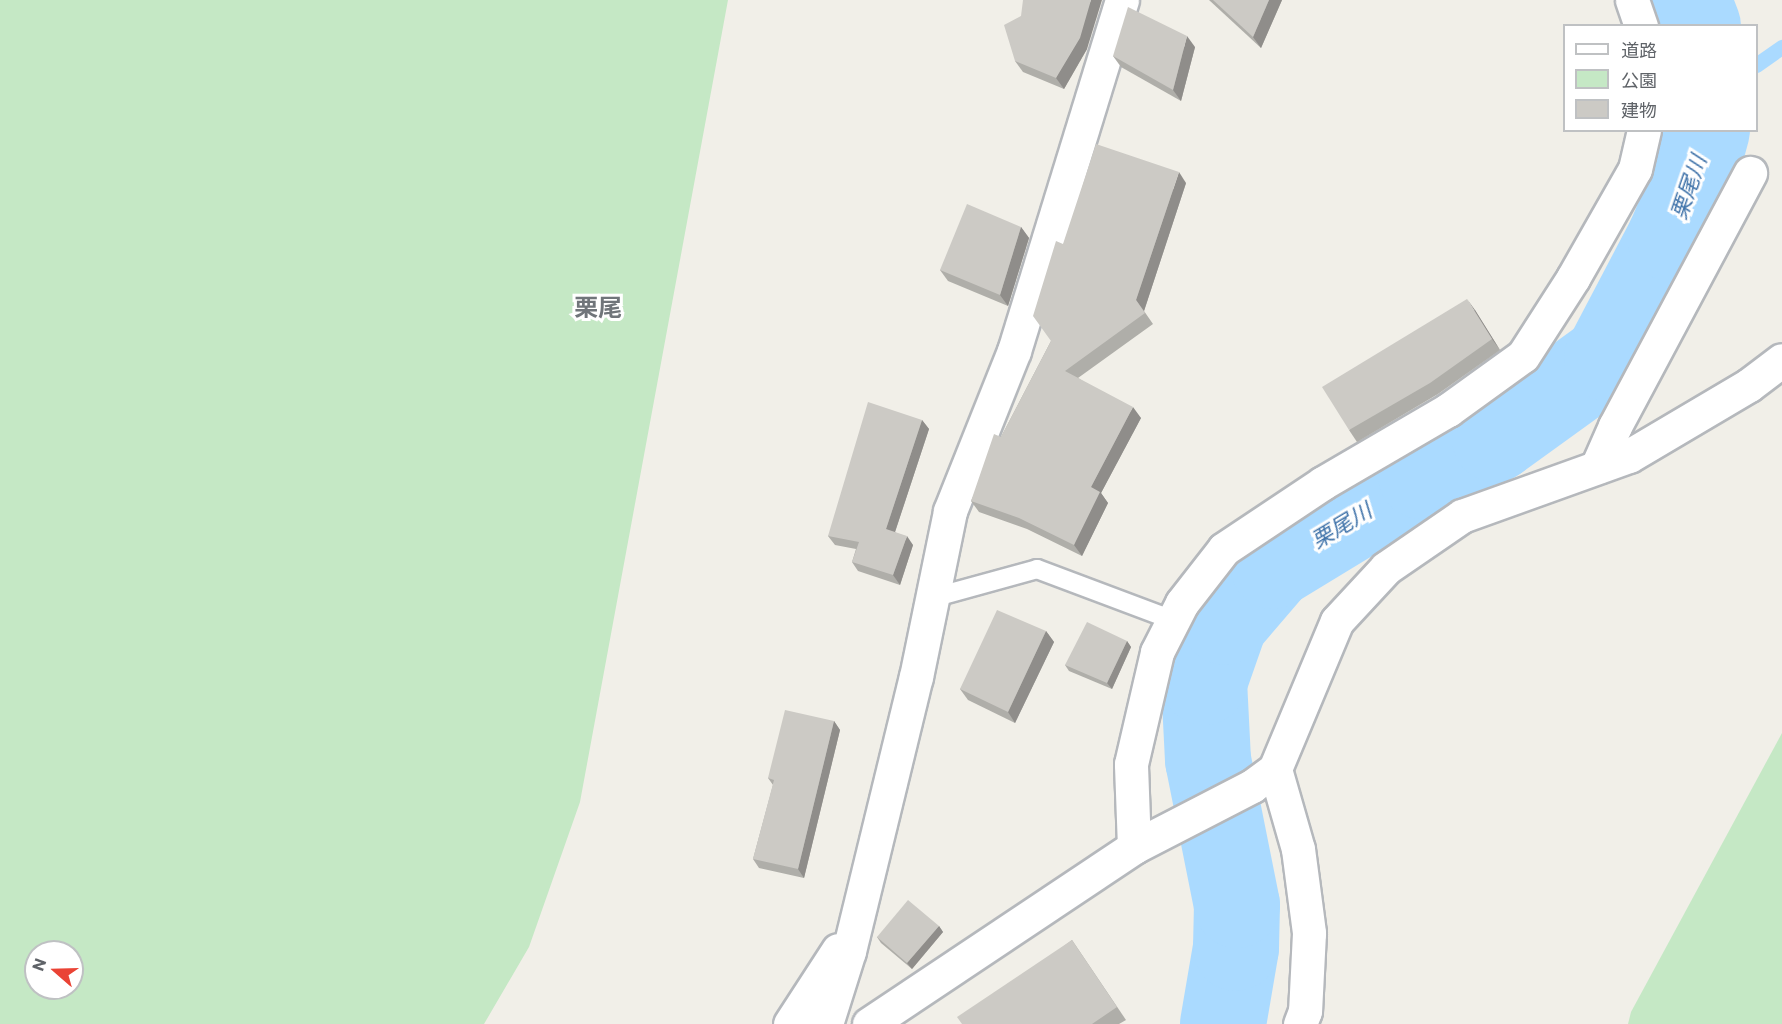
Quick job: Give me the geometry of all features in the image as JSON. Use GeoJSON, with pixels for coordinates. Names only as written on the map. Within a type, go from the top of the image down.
{"type":"FeatureCollection","features":[{"type":"Feature","properties":{"kind":"street"},"geometry":{"type":"LineString","coordinates":[[826,1024],[856,924],[950,511],[1014,351],[1122,0]]}},
{"type":"Feature","properties":{"kind":"street"},"geometry":{"type":"LineString","coordinates":[[1632,0],[1640,24]]}},
{"type":"Feature","properties":{"kind":"street"},"geometry":{"type":"LineString","coordinates":[[1134,847],[1131,764],[1157,652],[1173,620],[1224,549],[1323,483],[1448,410],[1523,356],[1573,278],[1635,169],[1644,132]]}},
{"type":"Feature","properties":{"kind":"street"},"geometry":{"type":"LineString","coordinates":[[1597,467],[1615,426],[1750,173]]}},
{"type":"Feature","properties":{"kind":"street"},"geometry":{"type":"LineString","coordinates":[[875,1023],[1134,847],[1252,786],[1275,769],[1337,621],[1386,568],[1462,516],[1629,456],[1749,385],[1782,360]]}},
{"type":"Feature","properties":{"kind":"street"},"geometry":{"type":"LineString","coordinates":[[1275,769],[1298,849],[1309,933],[1305,1011],[1300,1024]]}},
{"type":"Feature","properties":{"kind":"street"},"geometry":{"type":"LineString","coordinates":[[790,1024],[856,924]]}},
{"type":"Feature","properties":{"kind":"lane"},"geometry":{"type":"LineString","coordinates":[[932,598],[1037,569],[1173,620]]}},
{"type":"Feature","properties":{"kind":"green space"},"geometry":{"type":"Polygon","coordinates":[[[0,0],[728,0],[580,802],[529,947],[484,1024],[0,1024],[0,0]]]}},
{"type":"Feature","properties":{"kind":"green space"},"geometry":{"type":"Polygon","coordinates":[[[1782,733],[1782,1024],[1628,1024],[1631,1012],[1782,733]]]}},
{"type":"Feature","properties":{"kind":"building"},"geometry":{"type":"Polygon","coordinates":[[[1023,0],[1091,0],[1080,38],[1056,78],[1015,61],[1004,25],[1021,16],[1023,0]]]}},
{"type":"Feature","properties":{"kind":"building"},"geometry":{"type":"Polygon","coordinates":[[[1213,0],[1269,0],[1253,37],[1213,0]]]}},
{"type":"Feature","properties":{"kind":"building"},"geometry":{"type":"Polygon","coordinates":[[[1128,7],[1187,36],[1173,90],[1113,56],[1128,7]]]}},
{"type":"Feature","properties":{"kind":"building"},"geometry":{"type":"Polygon","coordinates":[[[1096,144],[1179,172],[1136,300],[1145,313],[1065,371],[1133,407],[1091,487],[1100,492],[1074,545],[1019,518],[971,501],[994,434],[1001,437],[1051,341],[1033,316],[1056,241],[1063,244],[1096,144]]]}},
{"type":"Feature","properties":{"kind":"building"},"geometry":{"type":"Polygon","coordinates":[[[967,204],[1021,227],[1000,295],[940,270],[967,204]]]}},
{"type":"Feature","properties":{"kind":"building"},"geometry":{"type":"Polygon","coordinates":[[[1467,299],[1492,339],[1430,383],[1349,430],[1322,387],[1467,299]]]}},
{"type":"Feature","properties":{"kind":"building"},"geometry":{"type":"Polygon","coordinates":[[[868,402],[922,420],[886,529],[907,536],[893,575],[852,562],[859,542],[828,536],[868,402]]]}},
{"type":"Feature","properties":{"kind":"building"},"geometry":{"type":"Polygon","coordinates":[[[997,610],[1046,631],[1008,712],[960,689],[997,610]]]}},
{"type":"Feature","properties":{"kind":"building"},"geometry":{"type":"Polygon","coordinates":[[[1087,622],[1127,641],[1107,683],[1065,665],[1087,622]]]}},
{"type":"Feature","properties":{"kind":"building"},"geometry":{"type":"Polygon","coordinates":[[[785,710],[834,721],[798,869],[753,859],[774,780],[768,778],[785,710]]]}},
{"type":"Feature","properties":{"kind":"building"},"geometry":{"type":"Polygon","coordinates":[[[908,900],[939,926],[907,963],[877,937],[908,900]]]}},
{"type":"Feature","properties":{"kind":"building"},"geometry":{"type":"Polygon","coordinates":[[[1072,940],[1117,1007],[1092,1024],[962,1024],[957,1017],[1072,940]]]}},
{"type":"Feature","properties":{"kind":"waterway","name":"栗尾川"},"geometry":{"type":"LineString","coordinates":[[1688,0],[1697,24]]}},
{"type":"Feature","properties":{"kind":"waterway","name":"栗尾川"},"geometry":{"type":"LineString","coordinates":[[1758,64],[1782,47]]}},
{"type":"Feature","properties":{"kind":"waterway","name":"栗尾川"},"geometry":{"type":"LineString","coordinates":[[1223,1024],[1236,948],[1237,905],[1208,760],[1204,682],[1225,622],[1273,566],[1421,476],[1495,439],[1607,358],[1670,238],[1691,189],[1706,132]]}},
{"type":"Feature","properties":{"kind":"district","name":"栗尾"},"geometry":{"type":"Point","coordinates":[598,307]}}]}
